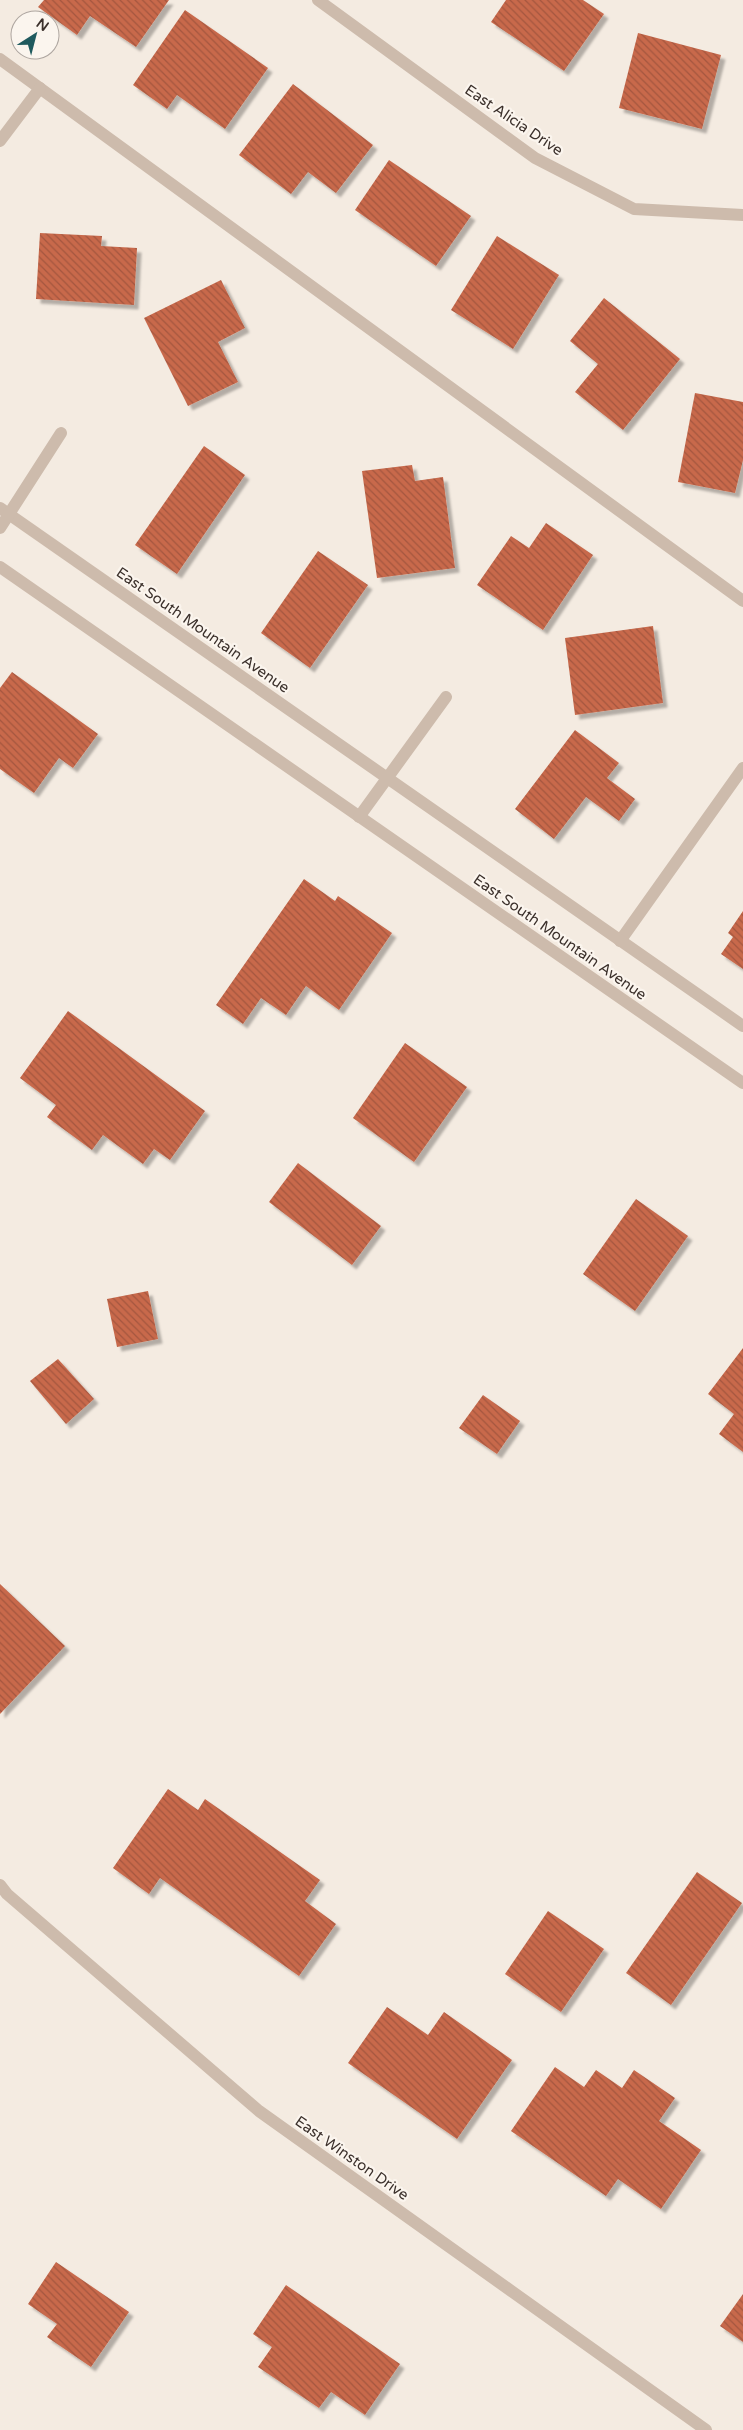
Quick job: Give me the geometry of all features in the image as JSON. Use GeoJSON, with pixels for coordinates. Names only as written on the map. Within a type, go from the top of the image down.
{"type":"FeatureCollection","features":[{"type":"Feature","properties":{"kind":"street","name":"East Alicia Drive"},"geometry":{"type":"LineString","coordinates":[[318,0],[535,158],[634,209],[743,215]]}},
{"type":"Feature","properties":{"kind":"street"},"geometry":{"type":"LineString","coordinates":[[0,59],[743,601]]}},
{"type":"Feature","properties":{"kind":"street"},"geometry":{"type":"LineString","coordinates":[[0,141],[40,88]]}},
{"type":"Feature","properties":{"kind":"street"},"geometry":{"type":"LineString","coordinates":[[0,528],[5,511],[61,433]]}},
{"type":"Feature","properties":{"kind":"street","name":"East South Mountain Avenue"},"geometry":{"type":"LineString","coordinates":[[5,511],[743,1026]]}},
{"type":"Feature","properties":{"kind":"street","name":"East South Mountain Avenue"},"geometry":{"type":"LineString","coordinates":[[0,567],[743,1083]]}},
{"type":"Feature","properties":{"kind":"street"},"geometry":{"type":"LineString","coordinates":[[359,817],[446,696]]}},
{"type":"Feature","properties":{"kind":"street"},"geometry":{"type":"LineString","coordinates":[[620,940],[743,768]]}},
{"type":"Feature","properties":{"kind":"street","name":"East Winston Drive"},"geometry":{"type":"LineString","coordinates":[[0,1885],[7,1894],[259,2111],[706,2430]]}},
{"type":"Feature","properties":{"kind":"building"},"geometry":{"type":"Polygon","coordinates":[[[44,0],[169,0],[136,47],[90,16],[77,35],[60,23],[60,10],[42,10],[38,7],[44,0]]]}},
{"type":"Feature","properties":{"kind":"building"},"geometry":{"type":"Polygon","coordinates":[[[506,0],[583,0],[604,14],[564,71],[491,22],[506,0]]]}},
{"type":"Feature","properties":{"kind":"building"},"geometry":{"type":"Polygon","coordinates":[[[185,10],[268,68],[225,129],[177,95],[167,109],[133,85],[185,10]]]}},
{"type":"Feature","properties":{"kind":"building"},"geometry":{"type":"Polygon","coordinates":[[[638,33],[721,55],[702,129],[619,108],[638,33]]]}},
{"type":"Feature","properties":{"kind":"building"},"geometry":{"type":"Polygon","coordinates":[[[293,84],[373,145],[336,193],[308,172],[291,194],[239,155],[293,84]]]}},
{"type":"Feature","properties":{"kind":"building"},"geometry":{"type":"Polygon","coordinates":[[[389,160],[471,216],[436,266],[355,210],[389,160]]]}},
{"type":"Feature","properties":{"kind":"building"},"geometry":{"type":"Polygon","coordinates":[[[40,233],[102,236],[101,246],[137,248],[134,305],[36,299],[40,233]]]}},
{"type":"Feature","properties":{"kind":"building"},"geometry":{"type":"Polygon","coordinates":[[[497,236],[559,275],[513,349],[451,310],[497,236]]]}},
{"type":"Feature","properties":{"kind":"building"},"geometry":{"type":"Polygon","coordinates":[[[221,280],[245,328],[218,342],[238,382],[188,406],[144,318],[221,280]]]}},
{"type":"Feature","properties":{"kind":"building"},"geometry":{"type":"Polygon","coordinates":[[[604,298],[680,359],[623,430],[575,392],[598,364],[570,341],[604,298]]]}},
{"type":"Feature","properties":{"kind":"building"},"geometry":{"type":"Polygon","coordinates":[[[695,393],[743,402],[743,460],[735,493],[678,482],[695,393]]]}},
{"type":"Feature","properties":{"kind":"building"},"geometry":{"type":"Polygon","coordinates":[[[204,446],[245,475],[177,574],[135,545],[204,446]]]}},
{"type":"Feature","properties":{"kind":"building"},"geometry":{"type":"Polygon","coordinates":[[[412,465],[415,481],[443,477],[455,568],[377,578],[362,471],[412,465]]]}},
{"type":"Feature","properties":{"kind":"building"},"geometry":{"type":"Polygon","coordinates":[[[546,523],[593,555],[543,630],[477,585],[511,536],[529,548],[546,523]]]}},
{"type":"Feature","properties":{"kind":"building"},"geometry":{"type":"Polygon","coordinates":[[[318,551],[368,585],[310,668],[261,633],[318,551]]]}},
{"type":"Feature","properties":{"kind":"building"},"geometry":{"type":"Polygon","coordinates":[[[653,626],[663,703],[575,715],[565,638],[653,626]]]}},
{"type":"Feature","properties":{"kind":"building"},"geometry":{"type":"Polygon","coordinates":[[[12,672],[98,734],[73,768],[59,758],[34,793],[0,769],[0,688],[12,672]]]}},
{"type":"Feature","properties":{"kind":"building"},"geometry":{"type":"Polygon","coordinates":[[[575,730],[619,763],[607,778],[635,799],[619,821],[586,797],[554,839],[515,809],[575,730]]]}},
{"type":"Feature","properties":{"kind":"building"},"geometry":{"type":"Polygon","coordinates":[[[304,879],[335,901],[338,896],[392,933],[339,1010],[306,986],[286,1015],[261,998],[243,1024],[216,1005],[304,879]]]}},
{"type":"Feature","properties":{"kind":"building"},"geometry":{"type":"Polygon","coordinates":[[[743,911],[743,969],[721,954],[733,937],[728,933],[743,911]]]}},
{"type":"Feature","properties":{"kind":"building"},"geometry":{"type":"Polygon","coordinates":[[[68,1011],[205,1111],[170,1160],[154,1149],[143,1164],[103,1135],[92,1150],[47,1117],[56,1105],[20,1078],[68,1011]]]}},
{"type":"Feature","properties":{"kind":"building"},"geometry":{"type":"Polygon","coordinates":[[[405,1043],[467,1087],[414,1162],[353,1118],[405,1043]]]}},
{"type":"Feature","properties":{"kind":"building"},"geometry":{"type":"Polygon","coordinates":[[[298,1163],[381,1226],[352,1265],[269,1202],[298,1163]]]}},
{"type":"Feature","properties":{"kind":"building"},"geometry":{"type":"Polygon","coordinates":[[[636,1199],[688,1236],[635,1311],[583,1274],[636,1199]]]}},
{"type":"Feature","properties":{"kind":"building"},"geometry":{"type":"Polygon","coordinates":[[[148,1291],[158,1339],[117,1347],[107,1299],[148,1291]]]}},
{"type":"Feature","properties":{"kind":"building"},"geometry":{"type":"Polygon","coordinates":[[[743,1348],[743,1452],[719,1434],[734,1414],[708,1394],[743,1348]]]}},
{"type":"Feature","properties":{"kind":"building"},"geometry":{"type":"Polygon","coordinates":[[[58,1359],[94,1399],[66,1424],[30,1381],[58,1359]]]}},
{"type":"Feature","properties":{"kind":"building"},"geometry":{"type":"Polygon","coordinates":[[[483,1395],[520,1421],[497,1454],[459,1428],[483,1395]]]}},
{"type":"Feature","properties":{"kind":"building"},"geometry":{"type":"Polygon","coordinates":[[[0,1584],[65,1646],[0,1714],[0,1584]]]}},
{"type":"Feature","properties":{"kind":"building"},"geometry":{"type":"Polygon","coordinates":[[[168,1789],[198,1810],[205,1799],[320,1880],[305,1901],[336,1924],[299,1976],[160,1878],[149,1894],[113,1868],[168,1789]]]}},
{"type":"Feature","properties":{"kind":"building"},"geometry":{"type":"Polygon","coordinates":[[[697,1872],[742,1903],[671,2005],[626,1973],[697,1872]]]}},
{"type":"Feature","properties":{"kind":"building"},"geometry":{"type":"Polygon","coordinates":[[[548,1911],[604,1949],[561,2012],[505,1974],[548,1911]]]}},
{"type":"Feature","properties":{"kind":"building"},"geometry":{"type":"Polygon","coordinates":[[[387,2007],[428,2035],[444,2012],[512,2060],[457,2139],[348,2063],[387,2007]]]}},
{"type":"Feature","properties":{"kind":"building"},"geometry":{"type":"Polygon","coordinates":[[[555,2067],[584,2087],[596,2070],[622,2088],[634,2070],[675,2098],[659,2121],[701,2150],[661,2209],[618,2179],[606,2196],[511,2131],[555,2067]]]}},
{"type":"Feature","properties":{"kind":"building"},"geometry":{"type":"Polygon","coordinates":[[[56,2262],[129,2312],[91,2367],[47,2337],[57,2324],[28,2304],[56,2262]]]}},
{"type":"Feature","properties":{"kind":"building"},"geometry":{"type":"Polygon","coordinates":[[[286,2285],[400,2364],[365,2415],[331,2392],[319,2408],[258,2367],[272,2347],[253,2334],[286,2285]]]}},
{"type":"Feature","properties":{"kind":"building"},"geometry":{"type":"Polygon","coordinates":[[[743,2294],[743,2342],[720,2326],[743,2294]]]}}]}
